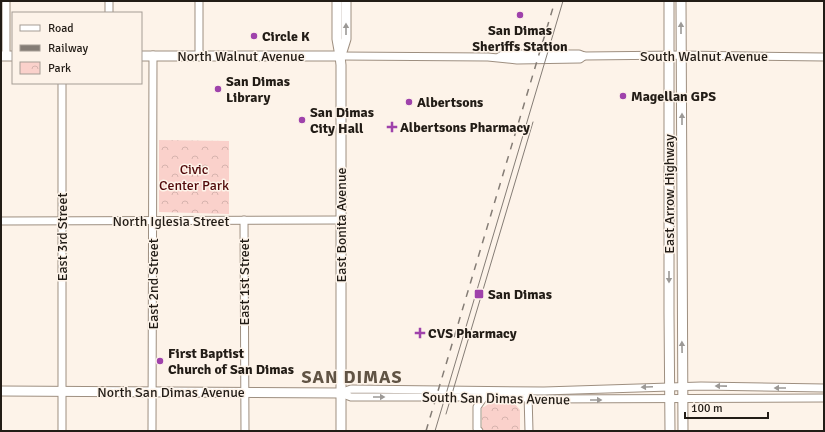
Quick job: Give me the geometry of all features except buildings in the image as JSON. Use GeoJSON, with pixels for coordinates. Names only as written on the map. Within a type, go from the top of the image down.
{"type":"FeatureCollection","features":[{"type":"Feature","properties":{"kind":"main road","name":"East Bonita Avenue"},"geometry":{"type":"LineString","coordinates":[[337,1],[337,39],[340,56],[340,431]]}},
{"type":"Feature","properties":{"kind":"main road","name":"East Bonita Avenue"},"geometry":{"type":"LineString","coordinates":[[340,56],[346,39],[346,1]]}},
{"type":"Feature","properties":{"kind":"main road","name":"East Arrow Highway"},"geometry":{"type":"LineString","coordinates":[[669,1],[670,431]]}},
{"type":"Feature","properties":{"kind":"main road","name":"East Arrow Highway"},"geometry":{"type":"LineString","coordinates":[[682,1],[683,431]]}},
{"type":"Feature","properties":{"kind":"main road","name":"North Walnut Avenue"},"geometry":{"type":"LineString","coordinates":[[142,56],[340,56]]}},
{"type":"Feature","properties":{"kind":"main road","name":"North San Dimas Avenue"},"geometry":{"type":"LineString","coordinates":[[1,391],[340,393]]}},
{"type":"Feature","properties":{"kind":"street"},"geometry":{"type":"LineString","coordinates":[[6,1],[7,56]]}},
{"type":"Feature","properties":{"kind":"street"},"geometry":{"type":"LineString","coordinates":[[109,1],[109,12]]}},
{"type":"Feature","properties":{"kind":"street"},"geometry":{"type":"LineString","coordinates":[[199,1],[199,56]]}},
{"type":"Feature","properties":{"kind":"street","name":"South Walnut Avenue"},"geometry":{"type":"LineString","coordinates":[[340,56],[499,57],[504,54],[579,54],[584,56],[824,57]]}},
{"type":"Feature","properties":{"kind":"street","name":"East 2nd Street"},"geometry":{"type":"LineString","coordinates":[[152,431],[153,56]]}},
{"type":"Feature","properties":{"kind":"street","name":"East 3rd Street"},"geometry":{"type":"LineString","coordinates":[[62,84],[62,431]]}},
{"type":"Feature","properties":{"kind":"street","name":"East 1st Street"},"geometry":{"type":"LineString","coordinates":[[244,220],[244,431]]}},
{"type":"Feature","properties":{"kind":"street","name":"North Iglesia Street"},"geometry":{"type":"LineString","coordinates":[[1,221],[341,220]]}},
{"type":"Feature","properties":{"kind":"street","name":"South San Dimas Avenue"},"geometry":{"type":"LineString","coordinates":[[340,393],[351,389],[544,391],[682,386],[824,388]]}},
{"type":"Feature","properties":{"kind":"street"},"geometry":{"type":"LineString","coordinates":[[528,390],[529,431]]}},
{"type":"Feature","properties":{"kind":"street","name":"South San Dimas Avenue"},"geometry":{"type":"LineString","coordinates":[[340,393],[351,397],[518,397],[536,399],[824,398]]}},
{"type":"Feature","properties":{"kind":"street"},"geometry":{"type":"LineString","coordinates":[[479,431],[477,429],[477,407],[484,397]]}},
{"type":"Feature","properties":{"kind":"green space","name":"Civic Center Park"},"geometry":{"type":"Polygon","coordinates":[[[159,140],[229,141],[229,214],[159,212],[159,140]]]}},
{"type":"Feature","properties":{"kind":"green space"},"geometry":{"type":"Polygon","coordinates":[[[490,403],[514,403],[520,410],[520,431],[482,430],[482,407],[490,403]]]}},
{"type":"Feature","properties":{"kind":"tram line"},"geometry":{"type":"LineString","coordinates":[[435,431],[563,1]]}},
{"type":"Feature","properties":{"kind":"tram line"},"geometry":{"type":"LineString","coordinates":[[446,414],[533,122]]}},
{"type":"Feature","properties":{"kind":"railway"},"geometry":{"type":"LineString","coordinates":[[426,431],[555,1]]}},
{"type":"Feature","properties":{"kind":"place","name":"San Dimas Sheriffs Station"},"geometry":{"type":"Point","coordinates":[520,15]}},
{"type":"Feature","properties":{"kind":"place","name":"Circle K"},"geometry":{"type":"Point","coordinates":[254,36]}},
{"type":"Feature","properties":{"kind":"place","name":"San Dimas Library"},"geometry":{"type":"Point","coordinates":[218,89]}},
{"type":"Feature","properties":{"kind":"place","name":"Magellan GPS"},"geometry":{"type":"Point","coordinates":[623,96]}},
{"type":"Feature","properties":{"kind":"place","name":"Albertsons"},"geometry":{"type":"Point","coordinates":[409,102]}},
{"type":"Feature","properties":{"kind":"place","name":"San Dimas City Hall"},"geometry":{"type":"Point","coordinates":[302,120]}},
{"type":"Feature","properties":{"kind":"place","name":"Albertsons Pharmacy"},"geometry":{"type":"Point","coordinates":[392,127]}},
{"type":"Feature","properties":{"kind":"place","name":"San Dimas"},"geometry":{"type":"Point","coordinates":[479,294]}},
{"type":"Feature","properties":{"kind":"place","name":"CVS Pharmacy"},"geometry":{"type":"Point","coordinates":[420,333]}},
{"type":"Feature","properties":{"kind":"place","name":"First Baptist Church of San Dimas"},"geometry":{"type":"Point","coordinates":[160,361]}},
{"type":"Feature","properties":{"kind":"district","name":"SAN DIMAS"},"geometry":{"type":"Point","coordinates":[352,377]}}]}
